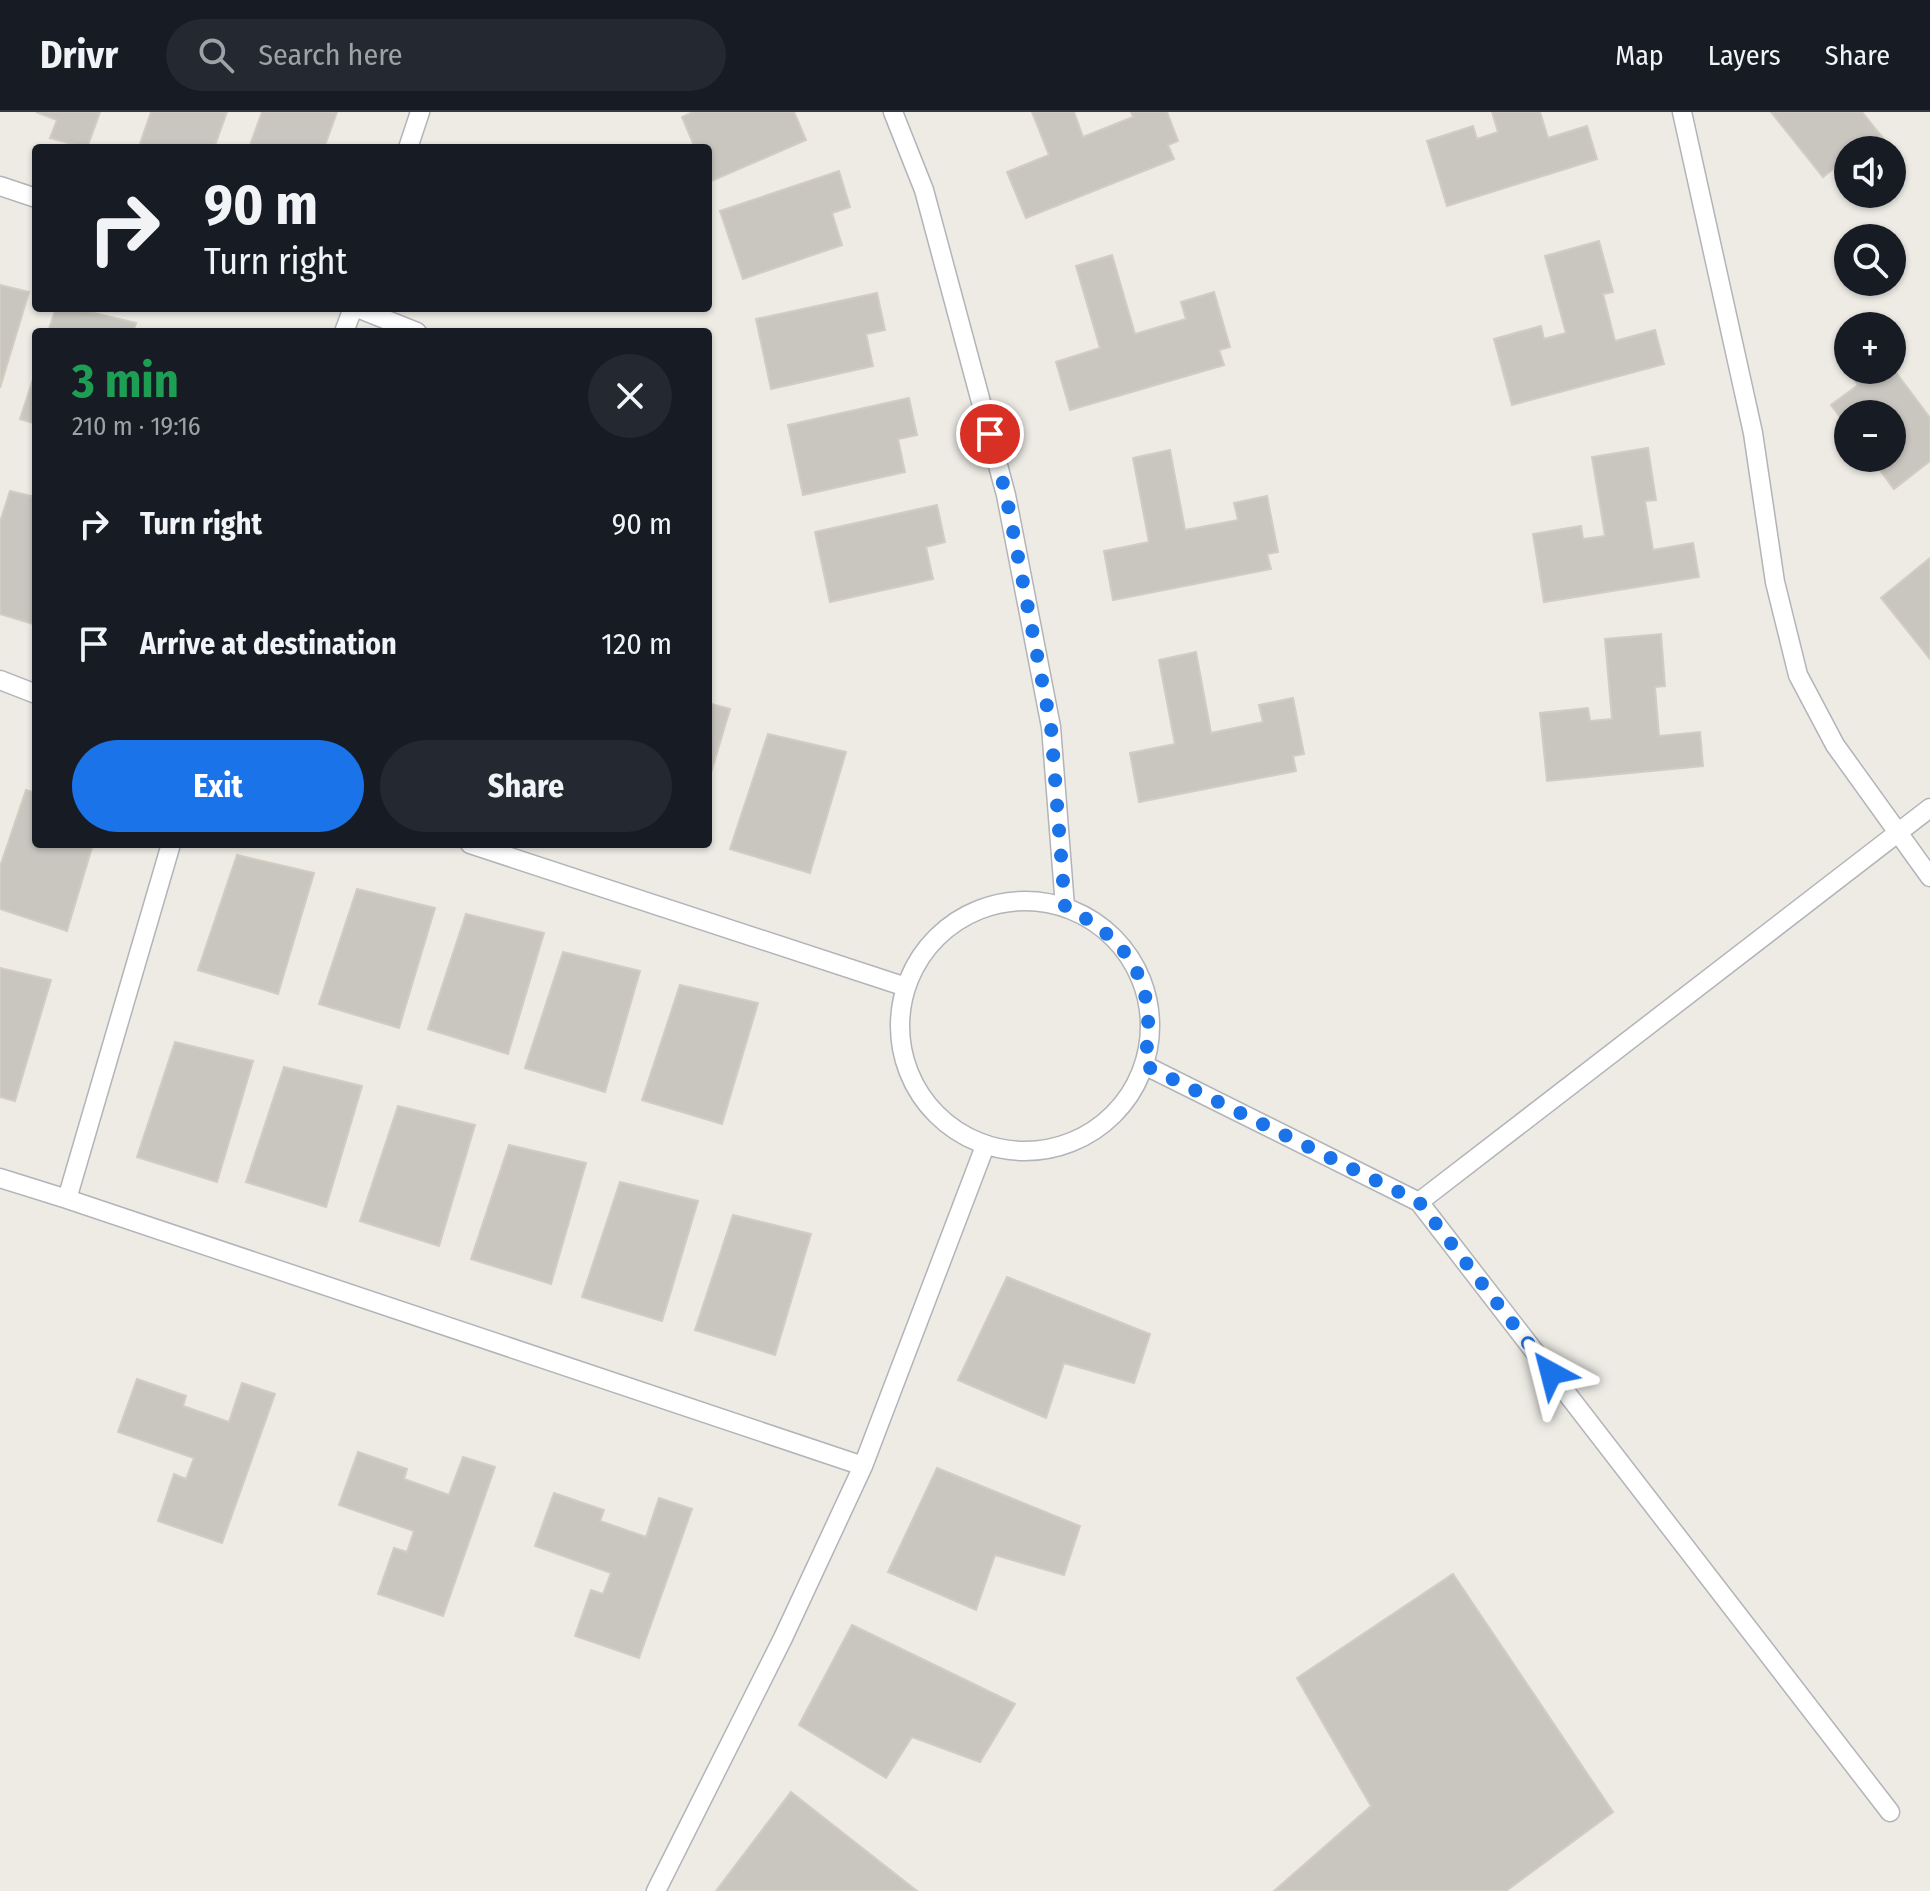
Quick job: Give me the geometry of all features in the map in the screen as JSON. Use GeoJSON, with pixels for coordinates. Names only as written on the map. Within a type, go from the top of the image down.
{"type":"FeatureCollection","features":[{"type":"Feature","properties":{"kind":"lane"},"geometry":{"type":"LineString","coordinates":[[409,144],[420,112]]}},
{"type":"Feature","properties":{"kind":"lane"},"geometry":{"type":"LineString","coordinates":[[893,112],[924,190],[1006,495],[1051,727],[1065,907]]}},
{"type":"Feature","properties":{"kind":"lane"},"geometry":{"type":"LineString","coordinates":[[1682,112],[1753,433],[1775,582],[1798,675],[1835,745],[1930,877]]}},
{"type":"Feature","properties":{"kind":"lane"},"geometry":{"type":"LineString","coordinates":[[0,186],[32,197]]}},
{"type":"Feature","properties":{"kind":"lane"},"geometry":{"type":"LineString","coordinates":[[365,312],[407,328]]}},
{"type":"Feature","properties":{"kind":"lane"},"geometry":{"type":"LineString","coordinates":[[0,680],[32,692]]}},
{"type":"Feature","properties":{"kind":"lane"},"geometry":{"type":"LineString","coordinates":[[1419,1202],[1930,808]]}},
{"type":"Feature","properties":{"kind":"lane"},"geometry":{"type":"LineString","coordinates":[[67,1199],[170,848]]}},
{"type":"Feature","properties":{"kind":"lane"},"geometry":{"type":"LineString","coordinates":[[482,848],[906,987]]}},
{"type":"Feature","properties":{"kind":"lane"},"geometry":{"type":"LineString","coordinates":[[1032,901],[1065,907],[1094,921],[1118,942],[1137,969],[1148,1001],[1150,1033],[1144,1065],[1130,1095],[1108,1120],[1081,1138],[1050,1149],[1028,1151],[985,1146],[956,1132],[913,1083],[902,1052],[900,1019],[906,987],[921,958],[942,933],[969,915],[1000,903],[1032,901]]}},
{"type":"Feature","properties":{"kind":"lane"},"geometry":{"type":"LineString","coordinates":[[1144,1065],[1419,1202],[1890,1812]]}},
{"type":"Feature","properties":{"kind":"lane"},"geometry":{"type":"LineString","coordinates":[[656,1891],[783,1638],[863,1466],[985,1146]]}},
{"type":"Feature","properties":{"kind":"lane"},"geometry":{"type":"LineString","coordinates":[[0,1178],[863,1466]]}},
{"type":"Feature","properties":{"kind":"building"},"geometry":{"type":"Polygon","coordinates":[[[36,112],[100,112],[88,144],[72,144],[50,138],[57,120],[36,112]]]}},
{"type":"Feature","properties":{"kind":"building"},"geometry":{"type":"Polygon","coordinates":[[[151,112],[227,112],[215,144],[140,144],[151,112]]]}},
{"type":"Feature","properties":{"kind":"building"},"geometry":{"type":"Polygon","coordinates":[[[262,112],[337,112],[325,144],[250,144],[262,112]]]}},
{"type":"Feature","properties":{"kind":"building"},"geometry":{"type":"Polygon","coordinates":[[[693,112],[794,112],[806,140],[712,181],[712,144],[693,144],[682,117],[693,112]]]}},
{"type":"Feature","properties":{"kind":"building"},"geometry":{"type":"Polygon","coordinates":[[[1032,112],[1074,112],[1083,137],[1133,117],[1131,112],[1167,112],[1178,141],[1168,145],[1174,159],[1026,218],[1007,172],[1049,155],[1032,112]]]}},
{"type":"Feature","properties":{"kind":"building"},"geometry":{"type":"Polygon","coordinates":[[[1492,112],[1540,112],[1548,138],[1587,126],[1597,159],[1447,206],[1427,141],[1473,126],[1477,139],[1498,132],[1492,112]]]}},
{"type":"Feature","properties":{"kind":"building"},"geometry":{"type":"Polygon","coordinates":[[[1771,112],[1862,112],[1881,136],[1834,136],[1834,168],[1823,177],[1771,112]]]}},
{"type":"Feature","properties":{"kind":"building"},"geometry":{"type":"Polygon","coordinates":[[[839,171],[850,207],[832,213],[842,245],[743,279],[720,211],[839,171]]]}},
{"type":"Feature","properties":{"kind":"building"},"geometry":{"type":"Polygon","coordinates":[[[1599,241],[1613,292],[1603,294],[1615,341],[1655,330],[1664,364],[1512,405],[1494,339],[1541,326],[1544,339],[1566,333],[1545,256],[1599,241]]]}},
{"type":"Feature","properties":{"kind":"building"},"geometry":{"type":"Polygon","coordinates":[[[1112,255],[1135,334],[1186,319],[1181,302],[1214,292],[1230,347],[1219,350],[1224,365],[1070,410],[1056,362],[1100,348],[1076,266],[1112,255]]]}},
{"type":"Feature","properties":{"kind":"building"},"geometry":{"type":"Polygon","coordinates":[[[0,285],[29,292],[0,388],[0,285]]]}},
{"type":"Feature","properties":{"kind":"building"},"geometry":{"type":"Polygon","coordinates":[[[877,293],[885,330],[866,334],[873,366],[771,389],[756,319],[877,293]]]}},
{"type":"Feature","properties":{"kind":"building"},"geometry":{"type":"Polygon","coordinates":[[[55,312],[90,312],[136,323],[134,328],[49,328],[55,312]]]}},
{"type":"Feature","properties":{"kind":"building"},"geometry":{"type":"Polygon","coordinates":[[[32,382],[32,423],[20,419],[32,382]]]}},
{"type":"Feature","properties":{"kind":"building"},"geometry":{"type":"Polygon","coordinates":[[[1905,384],[1930,418],[1930,461],[1894,489],[1881,472],[1906,472],[1906,400],[1838,400],[1858,385],[1905,384]]]}},
{"type":"Feature","properties":{"kind":"building"},"geometry":{"type":"Polygon","coordinates":[[[909,398],[917,435],[898,439],[905,472],[803,495],[788,425],[909,398]]]}},
{"type":"Feature","properties":{"kind":"building"},"geometry":{"type":"Polygon","coordinates":[[[1648,448],[1656,500],[1645,501],[1653,550],[1693,543],[1699,577],[1544,602],[1533,534],[1581,526],[1583,539],[1605,536],[1592,457],[1648,448]]]}},
{"type":"Feature","properties":{"kind":"building"},"geometry":{"type":"Polygon","coordinates":[[[1170,450],[1185,530],[1238,520],[1234,503],[1267,496],[1278,552],[1267,554],[1271,569],[1113,600],[1104,551],[1149,542],[1133,458],[1170,450]]]}},
{"type":"Feature","properties":{"kind":"building"},"geometry":{"type":"Polygon","coordinates":[[[10,491],[32,496],[32,624],[0,614],[0,522],[10,491]]]}},
{"type":"Feature","properties":{"kind":"building"},"geometry":{"type":"Polygon","coordinates":[[[937,505],[945,542],[926,547],[933,579],[830,602],[815,532],[937,505]]]}},
{"type":"Feature","properties":{"kind":"building"},"geometry":{"type":"Polygon","coordinates":[[[1930,558],[1930,659],[1881,598],[1930,558]]]}},
{"type":"Feature","properties":{"kind":"building"},"geometry":{"type":"Polygon","coordinates":[[[1661,634],[1665,686],[1655,687],[1659,736],[1700,732],[1703,766],[1547,781],[1540,713],[1588,708],[1590,721],[1612,719],[1605,639],[1661,634]]]}},
{"type":"Feature","properties":{"kind":"building"},"geometry":{"type":"Polygon","coordinates":[[[1196,652],[1211,733],[1263,722],[1259,705],[1293,698],[1304,754],[1293,756],[1296,771],[1139,802],[1130,753],[1175,744],[1159,660],[1196,652]]]}},
{"type":"Feature","properties":{"kind":"building"},"geometry":{"type":"Polygon","coordinates":[[[712,704],[730,709],[712,770],[712,704]]]}},
{"type":"Feature","properties":{"kind":"building"},"geometry":{"type":"Polygon","coordinates":[[[768,734],[846,752],[810,873],[730,849],[768,734]]]}},
{"type":"Feature","properties":{"kind":"building"},"geometry":{"type":"Polygon","coordinates":[[[26,790],[32,792],[32,848],[92,848],[67,931],[0,909],[0,867],[26,790]]]}},
{"type":"Feature","properties":{"kind":"building"},"geometry":{"type":"Polygon","coordinates":[[[237,855],[314,873],[278,994],[198,970],[237,855]]]}},
{"type":"Feature","properties":{"kind":"building"},"geometry":{"type":"Polygon","coordinates":[[[357,889],[435,908],[399,1028],[319,1004],[357,889]]]}},
{"type":"Feature","properties":{"kind":"building"},"geometry":{"type":"Polygon","coordinates":[[[466,914],[544,933],[508,1054],[428,1029],[466,914]]]}},
{"type":"Feature","properties":{"kind":"building"},"geometry":{"type":"Polygon","coordinates":[[[563,952],[640,971],[605,1092],[525,1068],[563,952]]]}},
{"type":"Feature","properties":{"kind":"building"},"geometry":{"type":"Polygon","coordinates":[[[0,968],[51,980],[15,1101],[0,1097],[0,968]]]}},
{"type":"Feature","properties":{"kind":"building"},"geometry":{"type":"Polygon","coordinates":[[[680,985],[758,1003],[722,1124],[642,1100],[680,985]]]}},
{"type":"Feature","properties":{"kind":"building"},"geometry":{"type":"Polygon","coordinates":[[[175,1042],[253,1061],[217,1182],[137,1157],[175,1042]]]}},
{"type":"Feature","properties":{"kind":"building"},"geometry":{"type":"Polygon","coordinates":[[[284,1067],[362,1086],[326,1207],[246,1182],[284,1067]]]}},
{"type":"Feature","properties":{"kind":"building"},"geometry":{"type":"Polygon","coordinates":[[[398,1106],[475,1125],[439,1246],[360,1221],[398,1106]]]}},
{"type":"Feature","properties":{"kind":"building"},"geometry":{"type":"Polygon","coordinates":[[[509,1145],[586,1163],[551,1284],[471,1259],[509,1145]]]}},
{"type":"Feature","properties":{"kind":"building"},"geometry":{"type":"Polygon","coordinates":[[[620,1182],[698,1201],[662,1321],[582,1297],[620,1182]]]}},
{"type":"Feature","properties":{"kind":"building"},"geometry":{"type":"Polygon","coordinates":[[[733,1215],[811,1234],[775,1355],[695,1330],[733,1215]]]}},
{"type":"Feature","properties":{"kind":"building"},"geometry":{"type":"Polygon","coordinates":[[[1007,1277],[1150,1334],[1134,1383],[1064,1363],[1046,1418],[958,1380],[1007,1277]]]}},
{"type":"Feature","properties":{"kind":"building"},"geometry":{"type":"Polygon","coordinates":[[[137,1379],[186,1396],[183,1406],[229,1422],[242,1383],[275,1394],[222,1543],[158,1521],[174,1474],[186,1479],[194,1458],[118,1432],[137,1379]]]}},
{"type":"Feature","properties":{"kind":"building"},"geometry":{"type":"Polygon","coordinates":[[[358,1452],[407,1469],[404,1479],[449,1495],[463,1457],[495,1467],[443,1616],[378,1594],[394,1548],[407,1552],[414,1531],[339,1505],[358,1452]]]}},
{"type":"Feature","properties":{"kind":"building"},"geometry":{"type":"Polygon","coordinates":[[[937,1468],[1080,1526],[1064,1575],[995,1555],[976,1610],[888,1572],[937,1468]]]}},
{"type":"Feature","properties":{"kind":"building"},"geometry":{"type":"Polygon","coordinates":[[[554,1493],[604,1510],[600,1521],[646,1537],[659,1498],[692,1509],[639,1658],[575,1636],[591,1590],[603,1594],[611,1573],[535,1546],[554,1493]]]}},
{"type":"Feature","properties":{"kind":"building"},"geometry":{"type":"Polygon","coordinates":[[[1453,1574],[1613,1812],[1506,1891],[1274,1891],[1371,1806],[1297,1678],[1453,1574]]]}},
{"type":"Feature","properties":{"kind":"building"},"geometry":{"type":"Polygon","coordinates":[[[852,1625],[1015,1704],[980,1762],[912,1737],[886,1778],[799,1725],[852,1625]]]}},
{"type":"Feature","properties":{"kind":"building"},"geometry":{"type":"Polygon","coordinates":[[[791,1792],[917,1891],[716,1891],[791,1792]]]}},
{"type":"Feature","properties":{"kind":"route"},"geometry":{"type":"LineString","coordinates":[[990,434],[1006,495],[1051,727],[1065,907],[1094,921],[1118,942],[1137,969],[1148,1001],[1150,1033],[1144,1065],[1419,1202],[1551,1373]]}}]}
